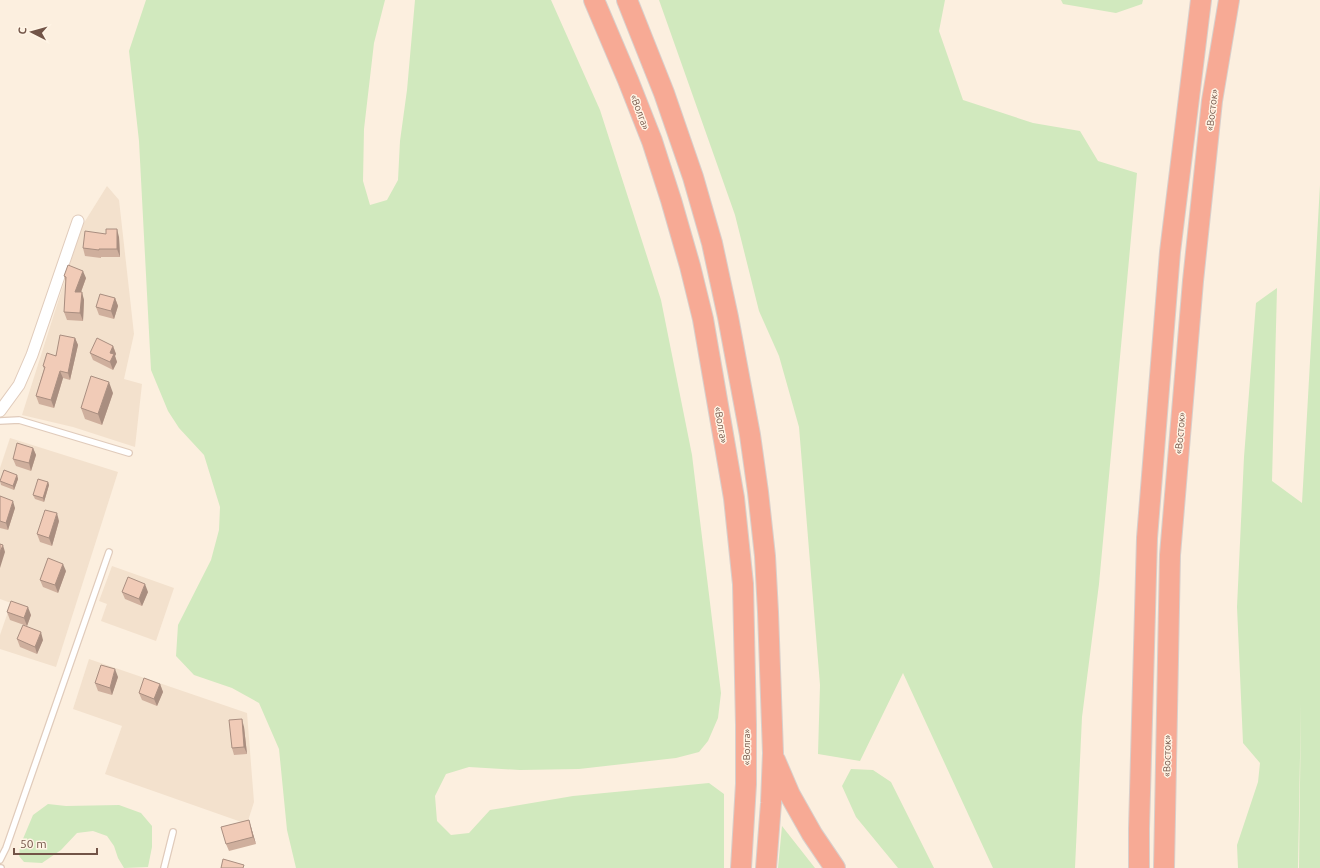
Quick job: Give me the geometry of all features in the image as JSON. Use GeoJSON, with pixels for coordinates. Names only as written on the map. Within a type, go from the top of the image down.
{"type":"FeatureCollection","features":[{"type":"Feature","properties":{"kind":"highway","name":"«Волга»"},"geometry":{"type":"LineString","coordinates":[[594,0],[652,141],[690,266],[703,319],[734,498],[743,584],[746,719],[746,784],[742,868]]}},
{"type":"Feature","properties":{"kind":"highway"},"geometry":{"type":"LineString","coordinates":[[626,0],[664,93],[693,177],[712,243],[728,317],[750,435],[761,513],[768,605],[773,753],[772,803],[766,868]]}},
{"type":"Feature","properties":{"kind":"highway"},"geometry":{"type":"LineString","coordinates":[[1140,868],[1139,821],[1147,538],[1170,252],[1200,0]]}},
{"type":"Feature","properties":{"kind":"highway","name":"«Восток»"},"geometry":{"type":"LineString","coordinates":[[1164,868],[1170,555],[1194,273],[1212,101],[1229,0]]}},
{"type":"Feature","properties":{"kind":"highway"},"geometry":{"type":"LineString","coordinates":[[773,753],[790,795],[812,834],[835,868]]}},
{"type":"Feature","properties":{"kind":"street"},"geometry":{"type":"LineString","coordinates":[[0,411],[19,385],[32,355],[78,221]]}},
{"type":"Feature","properties":{"kind":"lane"},"geometry":{"type":"LineString","coordinates":[[0,421],[19,420],[129,453]]}},
{"type":"Feature","properties":{"kind":"lane"},"geometry":{"type":"LineString","coordinates":[[0,860],[6,848],[109,552]]}},
{"type":"Feature","properties":{"kind":"lane"},"geometry":{"type":"LineString","coordinates":[[164,868],[173,832]]}},
{"type":"Feature","properties":{"kind":"shaded area"},"geometry":{"type":"Polygon","coordinates":[[[107,186],[119,200],[134,334],[124,379],[142,384],[135,447],[73,427],[22,415],[82,226],[107,186]]]}},
{"type":"Feature","properties":{"kind":"shaded area"},"geometry":{"type":"Polygon","coordinates":[[[10,438],[118,472],[56,667],[0,649],[0,635],[11,603],[0,599],[0,468],[10,438]]]}},
{"type":"Feature","properties":{"kind":"shaded area"},"geometry":{"type":"Polygon","coordinates":[[[112,566],[174,588],[156,641],[101,621],[107,604],[99,601],[112,566]]]}},
{"type":"Feature","properties":{"kind":"shaded area"},"geometry":{"type":"Polygon","coordinates":[[[89,659],[247,713],[254,802],[247,824],[105,774],[122,726],[73,709],[89,659]]]}},
{"type":"Feature","properties":{"kind":"green space"},"geometry":{"type":"Polygon","coordinates":[[[146,0],[385,0],[374,43],[364,129],[363,181],[370,205],[387,200],[398,180],[400,141],[407,90],[415,0],[551,0],[600,110],[661,300],[692,455],[721,693],[718,718],[708,741],[699,752],[676,758],[579,769],[520,770],[469,767],[446,774],[435,796],[437,821],[451,835],[469,833],[490,810],[573,796],[709,783],[724,794],[724,868],[296,868],[287,830],[279,749],[259,703],[232,688],[194,675],[176,656],[178,625],[211,560],[219,530],[220,507],[204,455],[179,428],[168,411],[151,370],[139,141],[129,51],[146,0]]]}},
{"type":"Feature","properties":{"kind":"green space"},"geometry":{"type":"Polygon","coordinates":[[[659,0],[945,0],[939,31],[963,100],[1033,123],[1080,131],[1098,161],[1137,173],[1099,584],[1082,717],[1075,868],[993,868],[903,673],[860,761],[818,754],[820,685],[799,427],[779,356],[759,311],[735,215],[659,0]]]}},
{"type":"Feature","properties":{"kind":"green space"},"geometry":{"type":"Polygon","coordinates":[[[1061,0],[1143,0],[1142,4],[1116,13],[1063,4],[1061,0]]]}},
{"type":"Feature","properties":{"kind":"green space"},"geometry":{"type":"Polygon","coordinates":[[[1320,185],[1320,868],[1299,868],[1301,702],[1298,868],[1238,868],[1237,845],[1258,782],[1260,763],[1243,743],[1237,607],[1244,457],[1256,303],[1277,288],[1272,481],[1302,503],[1320,185]]]}},
{"type":"Feature","properties":{"kind":"green space"},"geometry":{"type":"Polygon","coordinates":[[[851,769],[873,770],[891,782],[934,868],[898,868],[856,817],[842,786],[851,769]]]}},
{"type":"Feature","properties":{"kind":"green space"},"geometry":{"type":"Polygon","coordinates":[[[48,804],[66,806],[119,805],[141,813],[152,826],[152,847],[148,867],[124,868],[118,858],[114,846],[107,836],[93,831],[77,833],[61,850],[42,863],[24,862],[19,856],[20,846],[33,815],[48,804]]]}},
{"type":"Feature","properties":{"kind":"green space"},"geometry":{"type":"Polygon","coordinates":[[[782,826],[815,868],[778,868],[782,826]]]}},
{"type":"Feature","properties":{"kind":"building"},"geometry":{"type":"Polygon","coordinates":[[[106,229],[117,229],[117,249],[99,250],[83,248],[85,231],[106,234],[106,229]]]}},
{"type":"Feature","properties":{"kind":"building"},"geometry":{"type":"Polygon","coordinates":[[[68,265],[83,271],[75,292],[82,292],[80,313],[64,312],[66,277],[64,276],[68,265]]]}},
{"type":"Feature","properties":{"kind":"building"},"geometry":{"type":"Polygon","coordinates":[[[100,294],[115,298],[111,311],[96,307],[100,294]]]}},
{"type":"Feature","properties":{"kind":"building"},"geometry":{"type":"Polygon","coordinates":[[[60,335],[75,338],[68,373],[60,371],[51,400],[36,396],[45,367],[43,366],[47,353],[56,356],[60,335]]]}},
{"type":"Feature","properties":{"kind":"building"},"geometry":{"type":"Polygon","coordinates":[[[97,338],[113,346],[110,353],[114,354],[110,362],[90,353],[97,338]]]}},
{"type":"Feature","properties":{"kind":"building"},"geometry":{"type":"Polygon","coordinates":[[[91,376],[109,382],[98,414],[81,408],[91,376]]]}},
{"type":"Feature","properties":{"kind":"building"},"geometry":{"type":"Polygon","coordinates":[[[17,443],[33,448],[29,463],[13,459],[17,443]]]}},
{"type":"Feature","properties":{"kind":"building"},"geometry":{"type":"Polygon","coordinates":[[[4,470],[17,475],[13,486],[0,481],[4,470]]]}},
{"type":"Feature","properties":{"kind":"building"},"geometry":{"type":"Polygon","coordinates":[[[38,479],[48,482],[43,498],[33,495],[38,479]]]}},
{"type":"Feature","properties":{"kind":"building"},"geometry":{"type":"Polygon","coordinates":[[[0,496],[13,501],[6,523],[0,521],[0,496]]]}},
{"type":"Feature","properties":{"kind":"building"},"geometry":{"type":"Polygon","coordinates":[[[45,510],[57,513],[49,538],[37,534],[45,510]]]}},
{"type":"Feature","properties":{"kind":"building"},"geometry":{"type":"Polygon","coordinates":[[[0,544],[3,545],[0,552],[0,544]]]}},
{"type":"Feature","properties":{"kind":"building"},"geometry":{"type":"Polygon","coordinates":[[[48,558],[63,564],[55,585],[40,580],[48,558]]]}},
{"type":"Feature","properties":{"kind":"building"},"geometry":{"type":"Polygon","coordinates":[[[128,577],[145,584],[139,599],[122,592],[128,577]]]}},
{"type":"Feature","properties":{"kind":"building"},"geometry":{"type":"Polygon","coordinates":[[[11,601],[28,607],[24,618],[7,612],[11,601]]]}},
{"type":"Feature","properties":{"kind":"building"},"geometry":{"type":"Polygon","coordinates":[[[23,625],[41,632],[35,647],[17,639],[23,625]]]}},
{"type":"Feature","properties":{"kind":"building"},"geometry":{"type":"Polygon","coordinates":[[[101,665],[115,669],[110,688],[95,683],[101,665]]]}},
{"type":"Feature","properties":{"kind":"building"},"geometry":{"type":"Polygon","coordinates":[[[144,678],[160,684],[154,699],[139,693],[144,678]]]}},
{"type":"Feature","properties":{"kind":"building"},"geometry":{"type":"Polygon","coordinates":[[[242,719],[244,747],[232,748],[229,720],[242,719]]]}},
{"type":"Feature","properties":{"kind":"building"},"geometry":{"type":"Polygon","coordinates":[[[249,820],[253,837],[226,844],[221,827],[249,820]]]}},
{"type":"Feature","properties":{"kind":"building"},"geometry":{"type":"Polygon","coordinates":[[[223,859],[244,865],[243,868],[221,868],[223,859]]]}}]}
